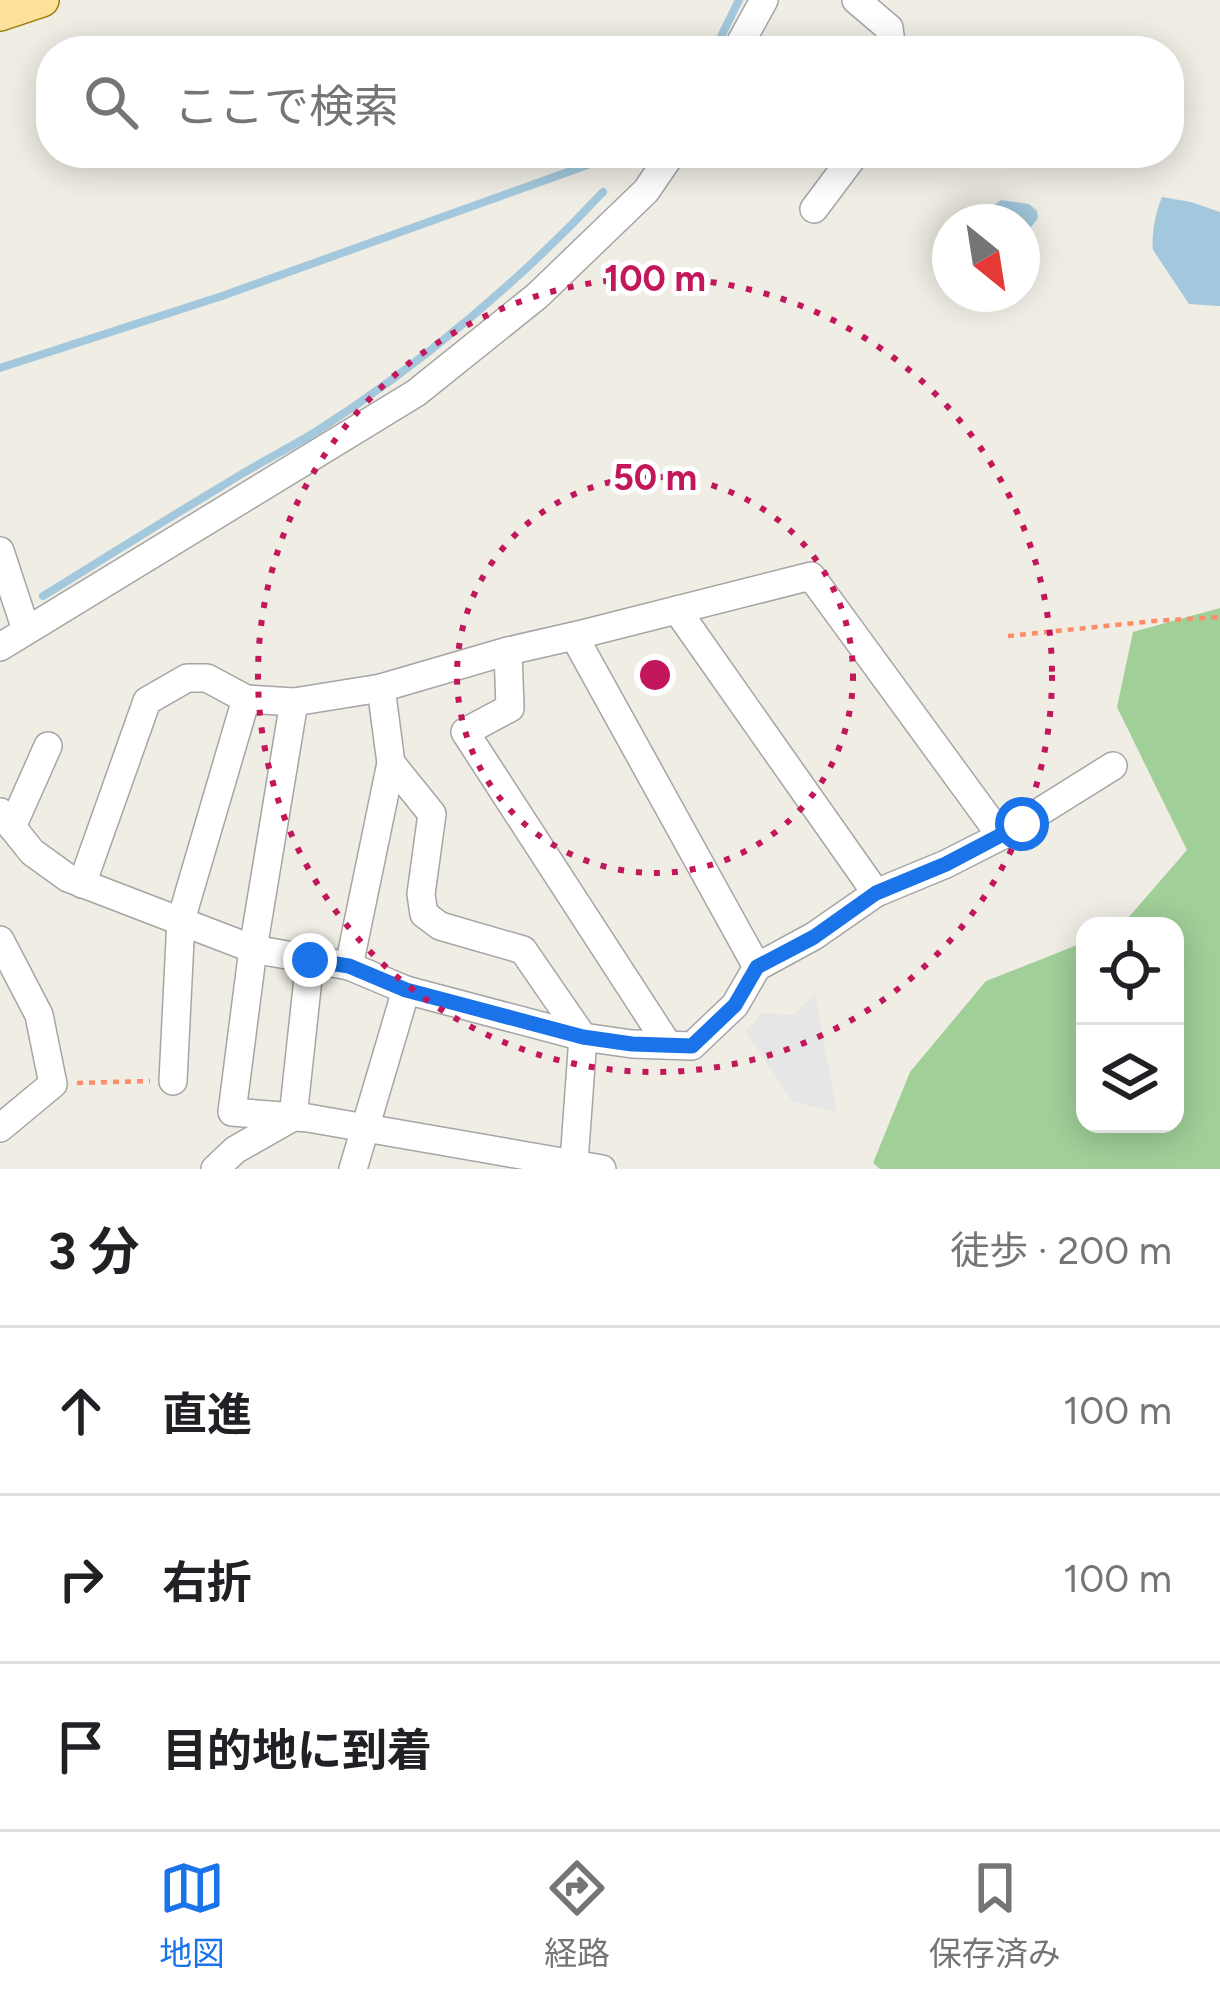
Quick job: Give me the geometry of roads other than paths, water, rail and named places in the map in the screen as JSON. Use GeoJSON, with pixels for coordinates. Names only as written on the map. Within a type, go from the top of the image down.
{"type":"FeatureCollection","features":[{"type":"Feature","properties":{"kind":"main road"},"geometry":{"type":"LineString","coordinates":[[0,14],[42,0]]}},
{"type":"Feature","properties":{"kind":"street"},"geometry":{"type":"LineString","coordinates":[[744,36],[764,0]]}},
{"type":"Feature","properties":{"kind":"street"},"geometry":{"type":"LineString","coordinates":[[856,0],[889,28],[890,36]]}},
{"type":"Feature","properties":{"kind":"street"},"geometry":{"type":"LineString","coordinates":[[0,647],[416,393],[537,296],[646,191],[661,168]]}},
{"type":"Feature","properties":{"kind":"street"},"geometry":{"type":"LineString","coordinates":[[814,209],[845,168]]}},
{"type":"Feature","properties":{"kind":"street"},"geometry":{"type":"LineString","coordinates":[[0,551],[26,630]]}},
{"type":"Feature","properties":{"kind":"street"},"geometry":{"type":"LineString","coordinates":[[82,884],[147,701],[187,679],[207,678],[246,699],[294,702],[381,688],[508,651],[811,576],[1001,836]]}},
{"type":"Feature","properties":{"kind":"street"},"geometry":{"type":"LineString","coordinates":[[677,610],[876,893]]}},
{"type":"Feature","properties":{"kind":"street"},"geometry":{"type":"LineString","coordinates":[[574,636],[757,967]]}},
{"type":"Feature","properties":{"kind":"street"},"geometry":{"type":"LineString","coordinates":[[508,651],[510,708],[464,732],[668,1046]]}},
{"type":"Feature","properties":{"kind":"street"},"geometry":{"type":"LineString","coordinates":[[349,966],[391,763],[381,688]]}},
{"type":"Feature","properties":{"kind":"street"},"geometry":{"type":"LineString","coordinates":[[173,1081],[181,920],[246,699]]}},
{"type":"Feature","properties":{"kind":"street"},"geometry":{"type":"LineString","coordinates":[[294,702],[253,949],[232,1112],[363,1127],[602,1169]]}},
{"type":"Feature","properties":{"kind":"street"},"geometry":{"type":"LineString","coordinates":[[48,746],[6,820],[32,852],[68,878],[253,949],[349,966],[406,990],[583,1037],[668,1046],[692,1046],[735,1005],[757,967],[814,937],[876,893],[1001,836],[1113,766]]}},
{"type":"Feature","properties":{"kind":"street"},"geometry":{"type":"LineString","coordinates":[[391,763],[432,814],[421,894],[424,914],[440,926],[524,950],[583,1037],[574,1162]]}},
{"type":"Feature","properties":{"kind":"street"},"geometry":{"type":"LineString","coordinates":[[0,940],[39,1015],[53,1084],[0,1128]]}},
{"type":"Feature","properties":{"kind":"street"},"geometry":{"type":"LineString","coordinates":[[293,1117],[310,960]]}},
{"type":"Feature","properties":{"kind":"street"},"geometry":{"type":"LineString","coordinates":[[353,1169],[406,990]]}},
{"type":"Feature","properties":{"kind":"street"},"geometry":{"type":"LineString","coordinates":[[214,1169],[235,1150],[293,1117]]}},
{"type":"Feature","properties":{"kind":"water"},"geometry":{"type":"Polygon","coordinates":[[[1162,197],[1220,212],[1220,306],[1189,304],[1153,250],[1162,197]]]}},
{"type":"Feature","properties":{"kind":"waterway"},"geometry":{"type":"LineString","coordinates":[[721,36],[739,0]]}},
{"type":"Feature","properties":{"kind":"waterway"},"geometry":{"type":"LineString","coordinates":[[0,368],[222,296],[579,168]]}},
{"type":"Feature","properties":{"kind":"waterway"},"geometry":{"type":"LineString","coordinates":[[43,596],[317,431],[393,379],[503,289],[603,192]]}}]}
